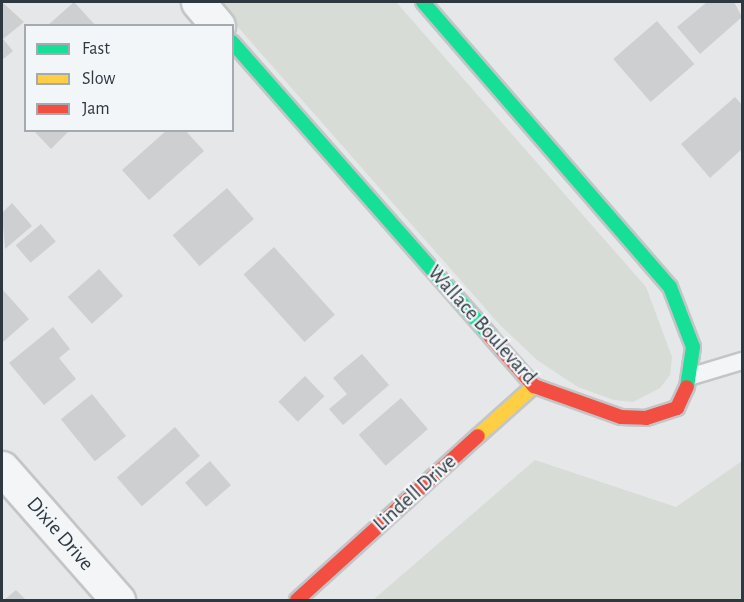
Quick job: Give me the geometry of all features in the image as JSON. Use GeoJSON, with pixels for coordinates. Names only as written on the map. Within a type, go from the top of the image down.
{"type":"FeatureCollection","features":[{"type":"Feature","properties":{"kind":"street"},"geometry":{"type":"LineString","coordinates":[[198,2],[216,24]]}},
{"type":"Feature","properties":{"kind":"street","name":"Wallace Boulevard"},"geometry":{"type":"LineString","coordinates":[[234,44],[534,386],[602,413],[646,418],[677,408],[692,376],[693,347],[670,287],[423,2]]}},
{"type":"Feature","properties":{"kind":"street","name":"Lindell Drive"},"geometry":{"type":"LineString","coordinates":[[297,600],[534,386]]}},
{"type":"Feature","properties":{"kind":"street","name":"Dixie Drive"},"geometry":{"type":"LineString","coordinates":[[2,468],[118,600]]}},
{"type":"Feature","properties":{"kind":"lane"},"geometry":{"type":"LineString","coordinates":[[692,376],[742,361]]}},
{"type":"Feature","properties":{"kind":"shaded area"},"geometry":{"type":"Polygon","coordinates":[[[216,2],[396,2],[646,287],[672,357],[670,375],[660,388],[633,402],[614,400],[578,387],[537,360],[500,325],[216,2]]]}},
{"type":"Feature","properties":{"kind":"shaded area"},"geometry":{"type":"Polygon","coordinates":[[[535,460],[676,507],[742,461],[742,600],[373,600],[535,460]]]}},
{"type":"Feature","properties":{"kind":"building"},"geometry":{"type":"Polygon","coordinates":[[[2,2],[24,22],[3,39],[13,51],[2,60],[2,2]]]}},
{"type":"Feature","properties":{"kind":"building"},"geometry":{"type":"Polygon","coordinates":[[[74,2],[94,24],[49,24],[74,2]]]}},
{"type":"Feature","properties":{"kind":"building"},"geometry":{"type":"Polygon","coordinates":[[[707,2],[734,2],[742,17],[700,54],[677,27],[707,2]]]}},
{"type":"Feature","properties":{"kind":"building"},"geometry":{"type":"Polygon","coordinates":[[[657,21],[694,64],[651,102],[613,59],[657,21]]]}},
{"type":"Feature","properties":{"kind":"building"},"geometry":{"type":"Polygon","coordinates":[[[735,97],[742,105],[742,149],[710,178],[681,144],[735,97]]]}},
{"type":"Feature","properties":{"kind":"building"},"geometry":{"type":"Polygon","coordinates":[[[35,132],[68,132],[51,149],[35,132]]]}},
{"type":"Feature","properties":{"kind":"building"},"geometry":{"type":"Polygon","coordinates":[[[165,132],[187,132],[204,151],[149,200],[122,170],[165,132]]]}},
{"type":"Feature","properties":{"kind":"building"},"geometry":{"type":"Polygon","coordinates":[[[227,188],[254,219],[200,266],[173,235],[227,188]]]}},
{"type":"Feature","properties":{"kind":"building"},"geometry":{"type":"Polygon","coordinates":[[[12,203],[32,226],[5,249],[2,213],[12,203]]]}},
{"type":"Feature","properties":{"kind":"building"},"geometry":{"type":"Polygon","coordinates":[[[41,224],[56,242],[31,263],[16,245],[41,224]]]}},
{"type":"Feature","properties":{"kind":"building"},"geometry":{"type":"Polygon","coordinates":[[[274,247],[335,315],[304,342],[244,274],[274,247]]]}},
{"type":"Feature","properties":{"kind":"building"},"geometry":{"type":"Polygon","coordinates":[[[99,269],[123,296],[92,324],[68,297],[99,269]]]}},
{"type":"Feature","properties":{"kind":"building"},"geometry":{"type":"Polygon","coordinates":[[[2,289],[29,319],[2,343],[2,289]]]}},
{"type":"Feature","properties":{"kind":"building"},"geometry":{"type":"Polygon","coordinates":[[[53,327],[70,349],[59,358],[76,379],[44,405],[9,363],[53,327]]]}},
{"type":"Feature","properties":{"kind":"building"},"geometry":{"type":"Polygon","coordinates":[[[362,354],[389,385],[343,425],[329,409],[347,394],[333,378],[362,354]]]}},
{"type":"Feature","properties":{"kind":"building"},"geometry":{"type":"Polygon","coordinates":[[[305,376],[324,396],[298,422],[278,402],[305,376]]]}},
{"type":"Feature","properties":{"kind":"building"},"geometry":{"type":"Polygon","coordinates":[[[92,394],[126,436],[95,461],[61,419],[92,394]]]}},
{"type":"Feature","properties":{"kind":"building"},"geometry":{"type":"Polygon","coordinates":[[[401,398],[428,429],[386,466],[359,435],[401,398]]]}},
{"type":"Feature","properties":{"kind":"building"},"geometry":{"type":"Polygon","coordinates":[[[175,427],[200,456],[142,506],[117,478],[175,427]]]}},
{"type":"Feature","properties":{"kind":"building"},"geometry":{"type":"Polygon","coordinates":[[[210,461],[231,485],[206,507],[185,483],[210,461]]]}},
{"type":"Feature","properties":{"kind":"building"},"geometry":{"type":"Polygon","coordinates":[[[16,590],[26,600],[4,600],[16,590]]]}},
{"type":"Feature","properties":{"kind":"traffic: fast"},"geometry":{"type":"LineString","coordinates":[[423,2],[670,287],[693,347],[687,387]]}},
{"type":"Feature","properties":{"kind":"traffic: fast"},"geometry":{"type":"LineString","coordinates":[[234,44],[490,336]]}},
{"type":"Feature","properties":{"kind":"traffic: slow"},"geometry":{"type":"LineString","coordinates":[[478,436],[534,386]]}},
{"type":"Feature","properties":{"kind":"traffic: jam"},"geometry":{"type":"LineString","coordinates":[[490,336],[534,386],[621,417],[646,418],[677,408],[687,387]]}},
{"type":"Feature","properties":{"kind":"traffic: jam"},"geometry":{"type":"LineString","coordinates":[[297,600],[478,436]]}}]}
